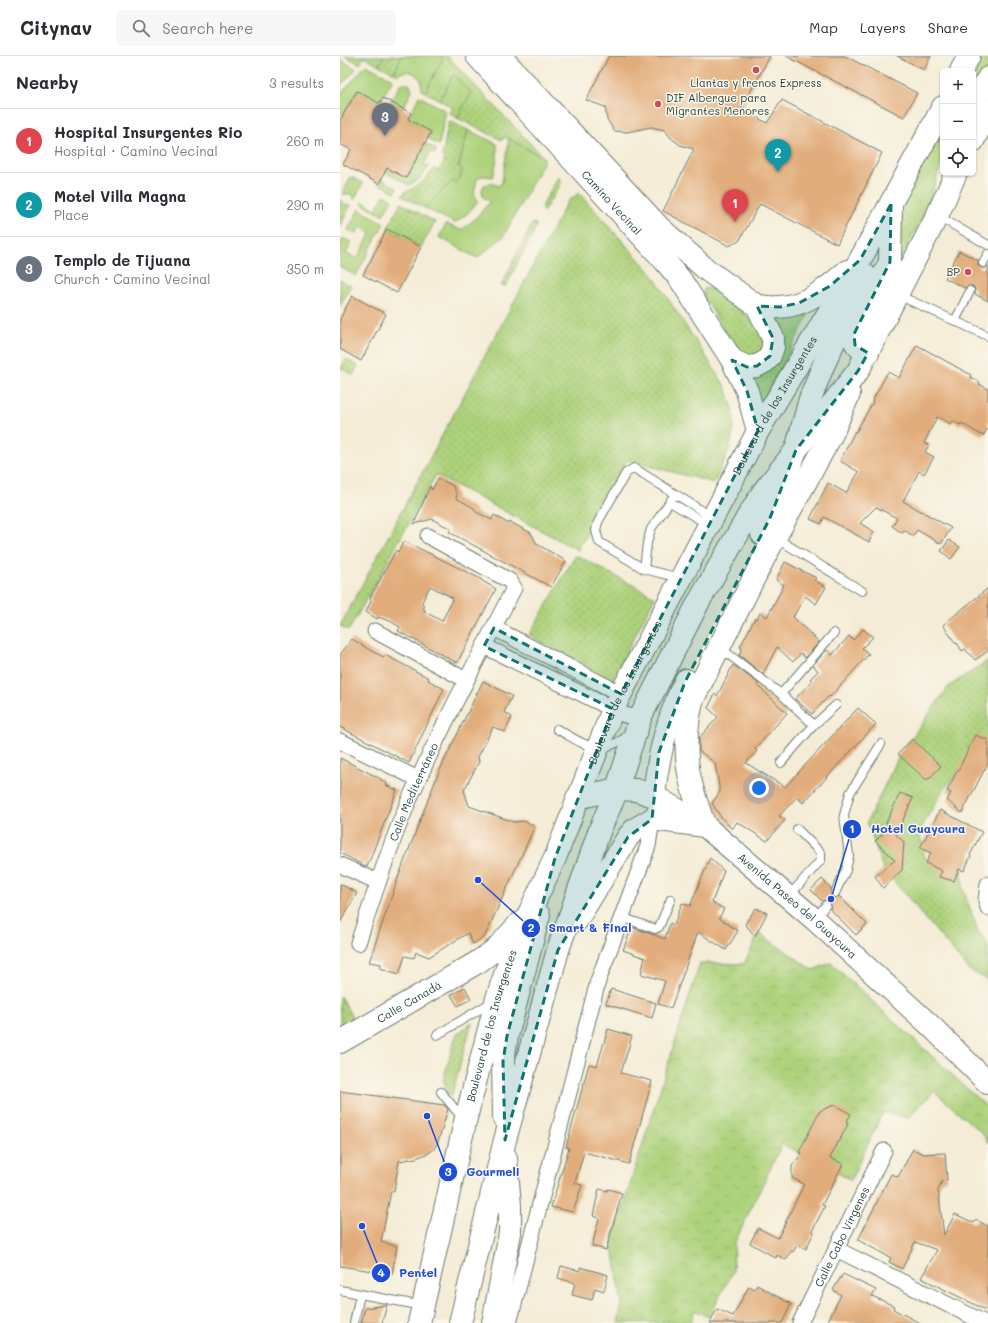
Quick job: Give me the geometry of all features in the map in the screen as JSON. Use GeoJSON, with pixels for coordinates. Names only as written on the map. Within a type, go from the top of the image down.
{"type":"FeatureCollection","features":[{"type":"Feature","properties":{"kind":"main road","name":"Camino Vecinal"},"geometry":{"type":"LineString","coordinates":[[477,56],[665,261],[683,284],[732,360],[747,391],[758,431]]}},
{"type":"Feature","properties":{"kind":"main road","name":"Camino Vecinal"},"geometry":{"type":"LineString","coordinates":[[500,56],[660,228],[707,270],[757,306]]}},
{"type":"Feature","properties":{"kind":"main road"},"geometry":{"type":"LineString","coordinates":[[963,68],[969,56]]}},
{"type":"Feature","properties":{"kind":"main road"},"geometry":{"type":"LineString","coordinates":[[975,104],[988,78]]}},
{"type":"Feature","properties":{"kind":"main road"},"geometry":{"type":"LineString","coordinates":[[974,140],[988,112]]}},
{"type":"Feature","properties":{"kind":"main road","name":"Boulevard de los Insurgentes"},"geometry":{"type":"LineString","coordinates":[[421,1314],[465,1122],[497,998],[516,939],[554,858],[617,701],[712,522],[758,431],[860,260],[892,204],[940,113]]}},
{"type":"Feature","properties":{"kind":"main road"},"geometry":{"type":"LineString","coordinates":[[558,950],[628,837],[635,829],[652,819],[705,826],[694,799],[687,771],[687,723],[692,701],[775,538],[832,434],[863,362],[937,216],[955,176]]}},
{"type":"Feature","properties":{"kind":"main road"},"geometry":{"type":"LineString","coordinates":[[863,362],[855,345],[854,334],[890,262],[892,204]]}},
{"type":"Feature","properties":{"kind":"main road"},"geometry":{"type":"LineString","coordinates":[[654,796],[660,752],[672,714],[685,682],[770,518],[796,450],[810,399],[823,366],[864,278],[880,224]]}},
{"type":"Feature","properties":{"kind":"main road"},"geometry":{"type":"LineString","coordinates":[[732,360],[747,367],[757,366],[770,356],[774,347],[773,338],[757,306],[780,307],[808,299],[830,286],[860,260]]}},
{"type":"Feature","properties":{"kind":"main road"},"geometry":{"type":"LineString","coordinates":[[460,1323],[505,1140],[558,950],[600,829],[617,789],[639,723],[725,553],[763,492],[863,362]]}},
{"type":"Feature","properties":{"kind":"main road","name":"Avenida Paseo del Guaycura"},"geometry":{"type":"LineString","coordinates":[[577,798],[617,789],[636,790],[654,796],[705,826],[788,897],[820,912],[988,1083]]}},
{"type":"Feature","properties":{"kind":"main road"},"geometry":{"type":"LineString","coordinates":[[493,1323],[510,1233],[510,1206],[505,1140],[503,1061],[506,1042],[554,858]]}},
{"type":"Feature","properties":{"kind":"main road","name":"Calle Canadá"},"geometry":{"type":"LineString","coordinates":[[340,1042],[478,962],[496,949],[529,913]]}},
{"type":"Feature","properties":{"kind":"street","name":"Calle Mediterráneo"},"geometry":{"type":"LineString","coordinates":[[358,943],[378,882],[418,779],[466,680],[514,588],[514,585],[510,581],[428,536]]}},
{"type":"Feature","properties":{"kind":"street"},"geometry":{"type":"LineString","coordinates":[[494,628],[544,655],[617,701],[639,723]]}},
{"type":"Feature","properties":{"kind":"street"},"geometry":{"type":"LineString","coordinates":[[375,631],[466,680]]}},
{"type":"Feature","properties":{"kind":"street"},"geometry":{"type":"LineString","coordinates":[[484,646],[536,672],[617,701]]}},
{"type":"Feature","properties":{"kind":"street"},"geometry":{"type":"LineString","coordinates":[[536,672],[544,655]]}},
{"type":"Feature","properties":{"kind":"street"},"geometry":{"type":"LineString","coordinates":[[340,741],[418,779]]}},
{"type":"Feature","properties":{"kind":"street"},"geometry":{"type":"LineString","coordinates":[[509,1323],[598,981],[648,846],[654,796]]}},
{"type":"Feature","properties":{"kind":"street"},"geometry":{"type":"LineString","coordinates":[[340,865],[378,882]]}},
{"type":"Feature","properties":{"kind":"street"},"geometry":{"type":"LineString","coordinates":[[988,884],[986,900],[988,908]]}},
{"type":"Feature","properties":{"kind":"street","name":"Calle Cabo Vírgenes"},"geometry":{"type":"LineString","coordinates":[[800,1323],[884,1150]]}},
{"type":"Feature","properties":{"kind":"street"},"geometry":{"type":"LineString","coordinates":[[836,1249],[985,1323]]}},
{"type":"Feature","properties":{"kind":"lane"},"geometry":{"type":"LineString","coordinates":[[937,216],[988,245]]}},
{"type":"Feature","properties":{"kind":"lane"},"geometry":{"type":"LineString","coordinates":[[983,263],[988,254]]}},
{"type":"Feature","properties":{"kind":"lane"},"geometry":{"type":"LineString","coordinates":[[956,321],[970,291]]}},
{"type":"Feature","properties":{"kind":"lane"},"geometry":{"type":"LineString","coordinates":[[897,294],[988,336]]}},
{"type":"Feature","properties":{"kind":"lane"},"geometry":{"type":"LineString","coordinates":[[682,578],[644,569],[599,542],[596,530],[598,522],[626,473],[634,468],[675,494],[712,522]]}},
{"type":"Feature","properties":{"kind":"lane"},"geometry":{"type":"LineString","coordinates":[[644,569],[647,543],[651,529],[675,494]]}},
{"type":"Feature","properties":{"kind":"lane"},"geometry":{"type":"LineString","coordinates":[[670,502],[712,522]]}},
{"type":"Feature","properties":{"kind":"lane"},"geometry":{"type":"LineString","coordinates":[[775,538],[862,591]]}},
{"type":"Feature","properties":{"kind":"lane"},"geometry":{"type":"LineString","coordinates":[[781,694],[834,634]]}},
{"type":"Feature","properties":{"kind":"lane"},"geometry":{"type":"LineString","coordinates":[[719,647],[781,694],[814,725]]}},
{"type":"Feature","properties":{"kind":"lane"},"geometry":{"type":"LineString","coordinates":[[781,763],[814,725],[836,705]]}},
{"type":"Feature","properties":{"kind":"lane"},"geometry":{"type":"LineString","coordinates":[[556,729],[586,745],[598,748],[612,745],[639,723]]}},
{"type":"Feature","properties":{"kind":"lane"},"geometry":{"type":"LineString","coordinates":[[835,893],[846,870],[849,856],[844,816],[850,794],[881,744]]}},
{"type":"Feature","properties":{"kind":"lane"},"geometry":{"type":"LineString","coordinates":[[788,897],[821,860],[821,853],[797,829]]}},
{"type":"Feature","properties":{"kind":"lane"},"geometry":{"type":"LineString","coordinates":[[621,917],[655,929],[659,927],[671,899]]}},
{"type":"Feature","properties":{"kind":"lane"},"geometry":{"type":"LineString","coordinates":[[437,1035],[497,998]]}},
{"type":"Feature","properties":{"kind":"lane"},"geometry":{"type":"LineString","coordinates":[[441,1092],[465,1122]]}},
{"type":"Feature","properties":{"kind":"lane"},"geometry":{"type":"LineString","coordinates":[[340,1290],[360,1294],[421,1314]]}},
{"type":"Feature","properties":{"kind":"lane"},"geometry":{"type":"LineString","coordinates":[[354,1323],[360,1294]]}},
{"type":"Feature","properties":{"kind":"highlighted area"},"geometry":{"type":"Polygon","coordinates":[[[891,204],[890,262],[854,334],[855,345],[868,353],[858,371],[796,450],[770,518],[685,682],[659,752],[652,819],[628,837],[558,950],[505,1140],[503,1061],[507,1036],[555,858],[613,709],[484,646],[494,628],[621,694],[758,431],[747,391],[732,360],[747,367],[757,366],[770,356],[773,338],[757,306],[780,307],[799,303],[830,286],[860,260],[891,204]]]}},
{"type":"Feature","properties":{"kind":"green space"},"geometry":{"type":"Polygon","coordinates":[[[345,56],[384,56],[379,65],[364,57],[360,64],[345,56]]]}},
{"type":"Feature","properties":{"kind":"green space"},"geometry":{"type":"Polygon","coordinates":[[[384,56],[402,56],[394,73],[379,65],[384,56]]]}},
{"type":"Feature","properties":{"kind":"green space"},"geometry":{"type":"Polygon","coordinates":[[[402,56],[440,56],[443,58],[425,92],[422,90],[421,80],[413,73],[403,72],[396,75],[394,73],[402,56]]]}},
{"type":"Feature","properties":{"kind":"green space"},"geometry":{"type":"Polygon","coordinates":[[[440,56],[447,56],[544,158],[504,137],[502,140],[457,118],[471,93],[453,75],[440,100],[425,92],[443,58],[440,56]]]}},
{"type":"Feature","properties":{"kind":"green space"},"geometry":{"type":"Polygon","coordinates":[[[980,56],[988,56],[988,68],[976,90],[976,68],[974,68],[980,56]]]}},
{"type":"Feature","properties":{"kind":"green space"},"geometry":{"type":"Polygon","coordinates":[[[340,59],[356,69],[340,86],[340,59]]]}},
{"type":"Feature","properties":{"kind":"green space"},"geometry":{"type":"Polygon","coordinates":[[[366,65],[393,79],[379,103],[357,91],[343,115],[340,113],[340,95],[366,65]]]}},
{"type":"Feature","properties":{"kind":"green space"},"geometry":{"type":"Polygon","coordinates":[[[453,75],[471,93],[457,118],[450,113],[453,108],[440,100],[453,75]]]}},
{"type":"Feature","properties":{"kind":"green space"},"geometry":{"type":"Polygon","coordinates":[[[406,83],[410,85],[412,91],[402,109],[390,102],[401,84],[406,83]]]}},
{"type":"Feature","properties":{"kind":"green space"},"geometry":{"type":"Polygon","coordinates":[[[419,96],[446,111],[439,145],[428,139],[431,132],[408,119],[419,96]]]}},
{"type":"Feature","properties":{"kind":"green space"},"geometry":{"type":"Polygon","coordinates":[[[449,121],[468,130],[459,166],[462,169],[461,176],[455,183],[452,181],[425,208],[402,196],[405,192],[421,183],[434,169],[438,171],[444,163],[444,157],[442,156],[449,121]]]}},
{"type":"Feature","properties":{"kind":"green space"},"geometry":{"type":"Polygon","coordinates":[[[468,130],[497,144],[497,159],[493,177],[482,176],[477,179],[474,193],[478,201],[468,213],[455,223],[425,208],[452,181],[455,183],[461,176],[462,169],[459,166],[468,130]]]}},
{"type":"Feature","properties":{"kind":"green space"},"geometry":{"type":"Polygon","coordinates":[[[940,130],[940,168],[926,210],[900,260],[904,200],[940,130]]]}},
{"type":"Feature","properties":{"kind":"green space"},"geometry":{"type":"Polygon","coordinates":[[[509,139],[544,158],[544,161],[503,237],[477,258],[439,237],[446,224],[461,230],[473,221],[490,202],[483,197],[482,190],[484,185],[491,183],[499,186],[502,182],[509,139]]]}},
{"type":"Feature","properties":{"kind":"green space"},"geometry":{"type":"Polygon","coordinates":[[[425,144],[436,149],[435,153],[431,152],[424,164],[429,167],[417,181],[409,185],[385,172],[388,168],[406,178],[425,144]]]}},
{"type":"Feature","properties":{"kind":"green space"},"geometry":{"type":"Polygon","coordinates":[[[351,177],[363,183],[354,200],[351,194],[342,194],[351,177]]]}},
{"type":"Feature","properties":{"kind":"green space"},"geometry":{"type":"Polygon","coordinates":[[[558,177],[562,182],[543,212],[542,206],[558,177]]]}},
{"type":"Feature","properties":{"kind":"green space"},"geometry":{"type":"Polygon","coordinates":[[[381,179],[397,188],[395,192],[379,184],[381,179]]]}},
{"type":"Feature","properties":{"kind":"green space"},"geometry":{"type":"Polygon","coordinates":[[[579,193],[652,274],[725,386],[733,413],[733,436],[714,483],[627,460],[578,550],[436,475],[349,630],[340,626],[568,201],[579,193]]]}},
{"type":"Feature","properties":{"kind":"green space"},"geometry":{"type":"Polygon","coordinates":[[[384,195],[392,199],[383,215],[362,204],[363,202],[376,209],[384,195]]]}},
{"type":"Feature","properties":{"kind":"green space"},"geometry":{"type":"Polygon","coordinates":[[[340,199],[344,205],[351,205],[340,226],[340,199]]]}},
{"type":"Feature","properties":{"kind":"green space"},"geometry":{"type":"Polygon","coordinates":[[[401,203],[435,222],[421,247],[387,229],[401,203]]]}},
{"type":"Feature","properties":{"kind":"green space"},"geometry":{"type":"Polygon","coordinates":[[[359,209],[384,223],[356,276],[340,267],[340,244],[343,238],[352,243],[346,253],[357,259],[371,233],[360,227],[356,234],[348,230],[359,209]]]}},
{"type":"Feature","properties":{"kind":"green space"},"geometry":{"type":"Polygon","coordinates":[[[535,223],[536,227],[506,286],[501,286],[532,224],[535,223]]]}},
{"type":"Feature","properties":{"kind":"green space"},"geometry":{"type":"Polygon","coordinates":[[[340,280],[351,286],[340,306],[340,280]]]}},
{"type":"Feature","properties":{"kind":"green space"},"geometry":{"type":"Polygon","coordinates":[[[704,289],[712,289],[762,328],[766,348],[747,361],[737,351],[703,295],[704,289]]]}},
{"type":"Feature","properties":{"kind":"green space"},"geometry":{"type":"Polygon","coordinates":[[[810,312],[759,411],[752,376],[774,319],[810,312]]]}},
{"type":"Feature","properties":{"kind":"green space"},"geometry":{"type":"Polygon","coordinates":[[[346,359],[358,366],[353,375],[341,368],[346,359]]]}},
{"type":"Feature","properties":{"kind":"green space"},"geometry":{"type":"Polygon","coordinates":[[[576,555],[655,597],[612,680],[529,635],[576,555]]]}},
{"type":"Feature","properties":{"kind":"green space"},"geometry":{"type":"Polygon","coordinates":[[[988,661],[988,738],[943,790],[919,832],[925,858],[962,866],[963,889],[978,931],[988,945],[988,980],[969,970],[883,868],[867,822],[900,754],[949,686],[988,661]]]}},
{"type":"Feature","properties":{"kind":"green space"},"geometry":{"type":"Polygon","coordinates":[[[759,933],[813,970],[831,963],[988,1108],[988,1143],[982,1133],[934,1091],[908,1118],[883,1112],[851,1180],[782,1144],[734,1244],[733,1272],[708,1317],[695,1310],[690,1323],[618,1323],[622,1304],[612,1241],[700,963],[744,964],[759,933]]]}},
{"type":"Feature","properties":{"kind":"green space"},"geometry":{"type":"Polygon","coordinates":[[[340,996],[355,1022],[340,1030],[340,996]]]}},
{"type":"Feature","properties":{"kind":"green space"},"geometry":{"type":"Polygon","coordinates":[[[472,1022],[451,1097],[443,1080],[456,1035],[472,1022]]]}},
{"type":"Feature","properties":{"kind":"building"},"geometry":{"type":"Polygon","coordinates":[[[609,56],[770,56],[741,109],[767,123],[782,100],[882,153],[837,244],[760,204],[739,241],[729,246],[663,211],[694,149],[680,145],[670,137],[665,130],[651,127],[627,132],[614,131],[607,119],[605,107],[586,100],[609,56]]]}},
{"type":"Feature","properties":{"kind":"building"},"geometry":{"type":"Polygon","coordinates":[[[786,56],[845,56],[917,93],[904,117],[786,56]]]}},
{"type":"Feature","properties":{"kind":"building"},"geometry":{"type":"Polygon","coordinates":[[[897,56],[931,56],[924,70],[897,56]]]}},
{"type":"Feature","properties":{"kind":"building"},"geometry":{"type":"Polygon","coordinates":[[[357,91],[379,103],[383,98],[411,113],[408,119],[431,132],[406,178],[387,168],[379,184],[343,164],[351,150],[340,144],[340,120],[357,91]]]}},
{"type":"Feature","properties":{"kind":"building"},"geometry":{"type":"Polygon","coordinates":[[[387,229],[421,247],[397,293],[363,275],[387,229]]]}},
{"type":"Feature","properties":{"kind":"building","name":"BP"},"geometry":{"type":"Polygon","coordinates":[[[959,251],[978,260],[978,265],[981,268],[988,266],[988,301],[975,294],[973,286],[965,288],[945,278],[959,251]]]}},
{"type":"Feature","properties":{"kind":"building"},"geometry":{"type":"Polygon","coordinates":[[[352,296],[386,314],[361,361],[340,349],[340,319],[352,296]]]}},
{"type":"Feature","properties":{"kind":"building"},"geometry":{"type":"Polygon","coordinates":[[[917,345],[971,375],[970,377],[980,382],[979,384],[988,389],[988,428],[983,436],[961,423],[960,425],[953,421],[951,424],[937,417],[924,443],[929,445],[925,452],[934,457],[924,474],[919,471],[903,501],[951,528],[941,544],[917,530],[913,536],[904,530],[902,533],[892,526],[897,518],[876,507],[860,523],[874,532],[869,542],[824,517],[821,524],[810,519],[828,483],[846,493],[859,472],[840,461],[888,372],[899,378],[917,345]]]}},
{"type":"Feature","properties":{"kind":"building"},"geometry":{"type":"Polygon","coordinates":[[[438,478],[453,486],[457,495],[456,498],[474,508],[476,512],[492,520],[494,515],[509,524],[510,522],[531,533],[537,544],[566,561],[551,587],[449,532],[451,529],[432,519],[414,524],[430,486],[432,490],[438,478]]]}},
{"type":"Feature","properties":{"kind":"building"},"geometry":{"type":"Polygon","coordinates":[[[949,540],[960,547],[951,559],[941,551],[949,540]]]}},
{"type":"Feature","properties":{"kind":"building"},"geometry":{"type":"Polygon","coordinates":[[[404,541],[481,579],[496,589],[457,663],[398,631],[400,627],[390,621],[378,617],[377,619],[366,612],[371,601],[370,598],[396,550],[398,552],[404,541]],[[430,586],[422,602],[425,612],[442,621],[453,598],[430,586]]]}},
{"type":"Feature","properties":{"kind":"building"},"geometry":{"type":"Polygon","coordinates":[[[785,562],[816,578],[814,580],[826,587],[816,604],[805,596],[793,617],[819,642],[805,658],[801,653],[793,662],[777,647],[763,674],[739,655],[742,648],[740,647],[755,618],[757,619],[760,613],[767,617],[784,585],[776,580],[785,562]]]}},
{"type":"Feature","properties":{"kind":"building"},"geometry":{"type":"Polygon","coordinates":[[[988,588],[988,651],[975,660],[965,649],[962,651],[943,625],[988,588]]]}},
{"type":"Feature","properties":{"kind":"building"},"geometry":{"type":"Polygon","coordinates":[[[863,629],[873,637],[862,648],[869,654],[830,697],[829,696],[812,714],[795,699],[812,681],[810,679],[818,671],[813,665],[827,650],[832,655],[849,636],[853,640],[863,629]]]}},
{"type":"Feature","properties":{"kind":"building"},"geometry":{"type":"Polygon","coordinates":[[[352,639],[373,652],[384,657],[385,655],[429,678],[428,680],[444,689],[409,763],[340,727],[340,655],[352,639]]]}},
{"type":"Feature","properties":{"kind":"building"},"geometry":{"type":"Polygon","coordinates":[[[733,665],[758,683],[757,685],[787,713],[755,749],[757,751],[746,763],[785,787],[858,708],[876,724],[803,803],[797,797],[779,816],[785,820],[767,841],[737,822],[732,829],[720,816],[712,803],[720,792],[715,763],[699,751],[699,738],[718,717],[708,708],[715,694],[717,696],[733,665]]]}},
{"type":"Feature","properties":{"kind":"building"},"geometry":{"type":"Polygon","coordinates":[[[483,681],[512,696],[504,712],[512,717],[505,732],[493,727],[478,757],[479,762],[464,790],[469,806],[514,822],[524,821],[535,826],[485,936],[473,944],[468,933],[429,957],[416,952],[414,958],[405,956],[399,974],[380,968],[381,964],[369,962],[399,875],[438,774],[483,681]]]}},
{"type":"Feature","properties":{"kind":"building"},"geometry":{"type":"Polygon","coordinates":[[[975,735],[988,740],[988,763],[962,813],[947,800],[951,793],[947,791],[975,735]]]}},
{"type":"Feature","properties":{"kind":"building"},"geometry":{"type":"Polygon","coordinates":[[[912,739],[941,766],[929,779],[925,779],[898,754],[912,739]]]}},
{"type":"Feature","properties":{"kind":"building"},"geometry":{"type":"Polygon","coordinates":[[[340,758],[381,779],[387,783],[385,785],[397,790],[367,867],[340,853],[340,758]]]}},
{"type":"Feature","properties":{"kind":"building"},"geometry":{"type":"Polygon","coordinates":[[[900,793],[913,798],[896,835],[904,842],[902,870],[883,888],[875,876],[895,860],[875,841],[892,826],[886,823],[900,793]]]}},
{"type":"Feature","properties":{"kind":"building"},"geometry":{"type":"Polygon","coordinates":[[[940,810],[982,832],[970,855],[971,856],[964,871],[959,869],[954,881],[939,877],[942,871],[926,863],[931,853],[920,848],[940,810]]]}},
{"type":"Feature","properties":{"kind":"building"},"geometry":{"type":"Polygon","coordinates":[[[710,858],[724,871],[712,902],[724,909],[719,918],[738,931],[726,950],[698,932],[671,1008],[658,1004],[665,981],[641,974],[645,958],[623,950],[632,927],[665,939],[670,923],[674,925],[682,903],[690,906],[710,858]]]}},
{"type":"Feature","properties":{"kind":"building"},"geometry":{"type":"Polygon","coordinates":[[[822,879],[831,888],[831,896],[835,898],[839,896],[867,924],[856,935],[830,909],[830,901],[822,901],[811,890],[822,879]]]}},
{"type":"Feature","properties":{"kind":"building"},"geometry":{"type":"Polygon","coordinates":[[[340,884],[357,893],[340,923],[340,884]]]}},
{"type":"Feature","properties":{"kind":"building"},"geometry":{"type":"Polygon","coordinates":[[[756,908],[767,913],[755,936],[745,924],[756,908]]]}},
{"type":"Feature","properties":{"kind":"building"},"geometry":{"type":"Polygon","coordinates":[[[465,987],[471,999],[458,1006],[451,995],[465,987]]]}},
{"type":"Feature","properties":{"kind":"building"},"geometry":{"type":"Polygon","coordinates":[[[611,989],[656,1003],[652,1018],[606,1004],[611,989]]]}},
{"type":"Feature","properties":{"kind":"building"},"geometry":{"type":"Polygon","coordinates":[[[608,1029],[632,1036],[621,1073],[652,1081],[629,1164],[584,1152],[575,1183],[582,1185],[573,1212],[551,1207],[569,1148],[566,1147],[589,1064],[597,1066],[608,1029]]]}},
{"type":"Feature","properties":{"kind":"building"},"geometry":{"type":"Polygon","coordinates":[[[340,1091],[444,1105],[448,1109],[438,1142],[434,1149],[429,1153],[416,1158],[399,1161],[394,1191],[391,1191],[381,1242],[397,1246],[392,1274],[340,1266],[340,1091]]]}},
{"type":"Feature","properties":{"kind":"building"},"geometry":{"type":"Polygon","coordinates":[[[834,1105],[851,1114],[846,1123],[848,1124],[830,1158],[843,1164],[822,1205],[825,1206],[812,1231],[814,1232],[806,1249],[797,1245],[793,1252],[791,1251],[786,1260],[777,1255],[776,1258],[750,1243],[758,1228],[778,1238],[804,1184],[792,1178],[792,1166],[802,1153],[799,1152],[820,1111],[834,1105]]]}},
{"type":"Feature","properties":{"kind":"building"},"geometry":{"type":"Polygon","coordinates":[[[913,1149],[923,1154],[945,1153],[947,1180],[942,1181],[938,1190],[944,1235],[955,1214],[974,1223],[976,1220],[988,1226],[988,1311],[921,1278],[937,1250],[915,1242],[902,1269],[889,1262],[891,1258],[858,1240],[891,1174],[898,1177],[913,1149]]]}},
{"type":"Feature","properties":{"kind":"building"},"geometry":{"type":"Polygon","coordinates":[[[599,1189],[607,1191],[608,1189],[622,1193],[606,1250],[592,1246],[599,1218],[593,1216],[599,1189]]]}},
{"type":"Feature","properties":{"kind":"building"},"geometry":{"type":"Polygon","coordinates":[[[561,1266],[580,1271],[580,1267],[608,1275],[604,1291],[595,1288],[592,1300],[572,1295],[575,1283],[558,1278],[561,1266]]]}},
{"type":"Feature","properties":{"kind":"building"},"geometry":{"type":"Polygon","coordinates":[[[843,1274],[876,1290],[872,1296],[894,1306],[893,1309],[920,1323],[827,1323],[841,1295],[833,1290],[843,1274]]]}},
{"type":"Feature","properties":{"kind":"building"},"geometry":{"type":"Polygon","coordinates":[[[757,1285],[791,1304],[782,1323],[710,1323],[717,1309],[733,1316],[749,1286],[755,1289],[757,1285]]]}},
{"type":"Feature","properties":{"kind":"building"},"geometry":{"type":"Polygon","coordinates":[[[387,1305],[382,1323],[361,1323],[365,1308],[387,1305]]]}},
{"type":"Feature","properties":{"kind":"place","name":"Llantas y frenos Express"},"geometry":{"type":"Point","coordinates":[756,70]}},
{"type":"Feature","properties":{"kind":"place","name":"DIF Albergue para Migrantes Menores"},"geometry":{"type":"Point","coordinates":[658,104]}},
{"type":"Feature","properties":{"kind":"place","name":"Templo de Tijuana"},"geometry":{"type":"Point","coordinates":[385,136]}},
{"type":"Feature","properties":{"kind":"place","name":"Motel Villa Magna"},"geometry":{"type":"Point","coordinates":[778,172]}},
{"type":"Feature","properties":{"kind":"place","name":"Hospital Insurgentes Rio"},"geometry":{"type":"Point","coordinates":[735,222]}},
{"type":"Feature","properties":{"kind":"place","name":"BP"},"geometry":{"type":"Point","coordinates":[968,272]}},
{"type":"Feature","properties":{"kind":"place","name":"Smart & Final"},"geometry":{"type":"Point","coordinates":[478,880]}},
{"type":"Feature","properties":{"kind":"place","name":"Hotel Guaycura"},"geometry":{"type":"Point","coordinates":[831,899]}},
{"type":"Feature","properties":{"kind":"place","name":"Gourmeli"},"geometry":{"type":"Point","coordinates":[427,1116]}},
{"type":"Feature","properties":{"kind":"place","name":"Pentel"},"geometry":{"type":"Point","coordinates":[362,1226]}}]}
